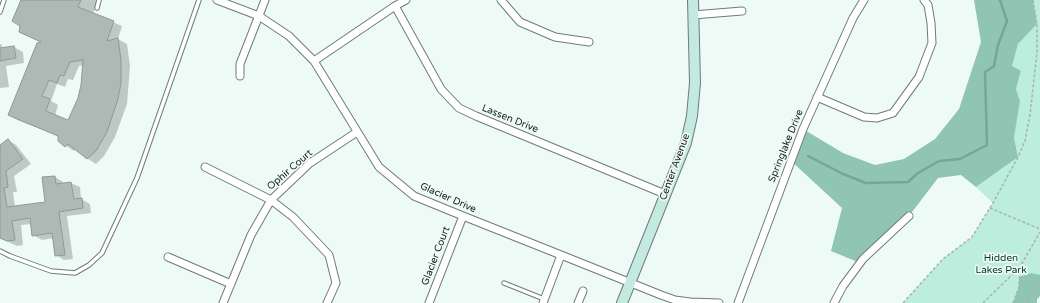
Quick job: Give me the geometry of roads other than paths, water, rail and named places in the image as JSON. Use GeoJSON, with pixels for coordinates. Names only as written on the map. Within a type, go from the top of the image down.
{"type":"FeatureCollection","features":[{"type":"Feature","properties":{"kind":"street","name":"Glacier Drive"},"geometry":{"type":"LineString","coordinates":[[217,0],[259,16],[289,36],[314,61],[380,167],[414,196],[675,300],[690,303],[719,303]]}},
{"type":"Feature","properties":{"kind":"street"},"geometry":{"type":"LineString","coordinates":[[240,76],[240,64],[265,0]]}},
{"type":"Feature","properties":{"kind":"street"},"geometry":{"type":"LineString","coordinates":[[314,61],[406,0]]}},
{"type":"Feature","properties":{"kind":"street"},"geometry":{"type":"LineString","coordinates":[[501,0],[520,22],[554,37],[589,42]]}},
{"type":"Feature","properties":{"kind":"street","name":"Center Avenue"},"geometry":{"type":"LineString","coordinates":[[622,303],[686,143],[692,116],[695,83],[692,15],[693,0]]}},
{"type":"Feature","properties":{"kind":"street","name":"Springlake Drive"},"geometry":{"type":"LineString","coordinates":[[738,303],[790,160],[853,18],[864,0]]}},
{"type":"Feature","properties":{"kind":"street"},"geometry":{"type":"LineString","coordinates":[[817,97],[864,117],[878,118],[892,113],[919,77],[932,43],[928,6],[924,0]]}},
{"type":"Feature","properties":{"kind":"street","name":"Lassen Drive"},"geometry":{"type":"LineString","coordinates":[[395,6],[441,89],[459,108],[665,194]]}},
{"type":"Feature","properties":{"kind":"street"},"geometry":{"type":"LineString","coordinates":[[692,15],[742,11]]}},
{"type":"Feature","properties":{"kind":"street","name":"Ophir Court"},"geometry":{"type":"LineString","coordinates":[[223,303],[251,235],[271,200],[310,164],[357,132]]}},
{"type":"Feature","properties":{"kind":"street"},"geometry":{"type":"LineString","coordinates":[[205,167],[271,200],[293,217],[329,255],[336,283],[327,303]]}},
{"type":"Feature","properties":{"kind":"street","name":"Glacier Court"},"geometry":{"type":"LineString","coordinates":[[429,303],[462,216]]}},
{"type":"Feature","properties":{"kind":"street"},"geometry":{"type":"LineString","coordinates":[[834,303],[843,286],[863,259],[909,216]]}},
{"type":"Feature","properties":{"kind":"street"},"geometry":{"type":"LineString","coordinates":[[543,301],[561,255]]}},
{"type":"Feature","properties":{"kind":"street"},"geometry":{"type":"LineString","coordinates":[[168,257],[230,284]]}},
{"type":"Feature","properties":{"kind":"street"},"geometry":{"type":"LineString","coordinates":[[578,303],[583,291]]}},
{"type":"Feature","properties":{"kind":"lane"},"geometry":{"type":"LineString","coordinates":[[0,12],[4,0]]}},
{"type":"Feature","properties":{"kind":"lane"},"geometry":{"type":"LineString","coordinates":[[97,8],[100,0]]}},
{"type":"Feature","properties":{"kind":"lane"},"geometry":{"type":"LineString","coordinates":[[0,251],[51,271],[75,273],[89,265],[102,253],[137,178],[199,0]]}},
{"type":"Feature","properties":{"kind":"lane"},"geometry":{"type":"LineString","coordinates":[[504,283],[543,301]]}},
{"type":"Feature","properties":{"kind":"waterway"},"geometry":{"type":"LineString","coordinates":[[808,156],[843,174],[866,183],[908,182],[918,173],[939,161],[960,159],[987,145],[985,72],[994,66],[998,45],[1007,21],[1000,0]]}},
{"type":"Feature","properties":{"kind":"park label","name":"Hidden Lakes Park"},"geometry":{"type":"Point","coordinates":[1001,264]}}]}
